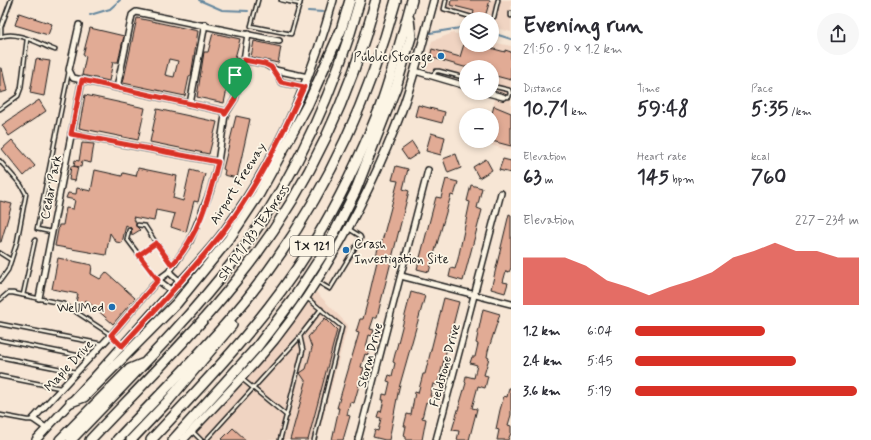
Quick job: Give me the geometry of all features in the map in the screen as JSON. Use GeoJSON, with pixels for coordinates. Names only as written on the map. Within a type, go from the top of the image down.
{"type":"FeatureCollection","features":[{"type":"Feature","properties":{"kind":"highway"},"geometry":{"type":"LineString","coordinates":[[71,402],[84,396],[177,303],[229,239],[259,194],[308,104],[341,30],[350,0]]}},
{"type":"Feature","properties":{"kind":"highway"},"geometry":{"type":"LineString","coordinates":[[71,440],[145,362],[210,290],[236,258],[261,222],[289,175],[322,109],[337,73],[360,0]]}},
{"type":"Feature","properties":{"kind":"highway","name":"SH 121/183 TEXpress"},"geometry":{"type":"LineString","coordinates":[[90,440],[219,302],[259,251],[292,202],[311,169],[343,99],[376,0]]}},
{"type":"Feature","properties":{"kind":"highway"},"geometry":{"type":"LineString","coordinates":[[117,440],[228,322],[246,300],[302,220],[335,163],[358,112],[373,74],[396,0]]}},
{"type":"Feature","properties":{"kind":"highway","name":"TX 121"},"geometry":{"type":"LineString","coordinates":[[151,440],[243,339],[313,243],[335,204],[376,116],[393,69],[412,0]]}},
{"type":"Feature","properties":{"kind":"highway"},"geometry":{"type":"LineString","coordinates":[[173,440],[257,347],[307,279],[326,249],[355,192],[396,87],[411,37],[408,13]]}},
{"type":"Feature","properties":{"kind":"highway"},"geometry":{"type":"LineString","coordinates":[[131,440],[168,401],[231,326],[246,300]]}},
{"type":"Feature","properties":{"kind":"highway"},"geometry":{"type":"LineString","coordinates":[[60,440],[130,369],[145,362]]}},
{"type":"Feature","properties":{"kind":"main road","name":"Airport Freeway"},"geometry":{"type":"LineString","coordinates":[[36,440],[180,282],[224,231],[251,191],[275,148],[304,87],[318,50],[333,0]]}},
{"type":"Feature","properties":{"kind":"main road"},"geometry":{"type":"LineString","coordinates":[[183,440],[242,379],[275,339],[306,297],[348,229],[387,149],[415,71],[434,0]]}},
{"type":"Feature","properties":{"kind":"street"},"geometry":{"type":"LineString","coordinates":[[120,88],[118,84],[132,15],[136,12],[206,24],[279,41]]}},
{"type":"Feature","properties":{"kind":"street"},"geometry":{"type":"LineString","coordinates":[[190,104],[206,24]]}},
{"type":"Feature","properties":{"kind":"street"},"geometry":{"type":"LineString","coordinates":[[79,25],[69,70],[73,78],[223,111],[225,114]]}},
{"type":"Feature","properties":{"kind":"street"},"geometry":{"type":"LineString","coordinates":[[180,282],[169,272],[172,265],[190,241],[210,192],[218,162],[225,114],[235,99],[248,34]]}},
{"type":"Feature","properties":{"kind":"street"},"geometry":{"type":"LineString","coordinates":[[244,60],[265,64],[275,70],[308,77]]}},
{"type":"Feature","properties":{"kind":"street"},"geometry":{"type":"LineString","coordinates":[[275,70],[281,82],[304,87]]}},
{"type":"Feature","properties":{"kind":"street"},"geometry":{"type":"LineString","coordinates":[[415,71],[459,84]]}},
{"type":"Feature","properties":{"kind":"street","name":"Cedar Park"},"geometry":{"type":"LineString","coordinates":[[39,298],[82,80]]}},
{"type":"Feature","properties":{"kind":"street"},"geometry":{"type":"LineString","coordinates":[[499,96],[503,97]]}},
{"type":"Feature","properties":{"kind":"street"},"geometry":{"type":"LineString","coordinates":[[71,134],[218,162]]}},
{"type":"Feature","properties":{"kind":"street","name":"Storm Drive"},"geometry":{"type":"LineString","coordinates":[[358,440],[428,170]]}},
{"type":"Feature","properties":{"kind":"street","name":"Fieldstone Drive"},"geometry":{"type":"LineString","coordinates":[[436,440],[501,193]]}},
{"type":"Feature","properties":{"kind":"street","name":"Maple Drive"},"geometry":{"type":"LineString","coordinates":[[33,420],[89,360],[158,280],[169,272]]}},
{"type":"Feature","properties":{"kind":"street"},"geometry":{"type":"LineString","coordinates":[[401,276],[511,304]]}},
{"type":"Feature","properties":{"kind":"street"},"geometry":{"type":"LineString","coordinates":[[158,280],[172,291]]}},
{"type":"Feature","properties":{"kind":"street"},"geometry":{"type":"LineString","coordinates":[[33,420],[46,428]]}},
{"type":"Feature","properties":{"kind":"lane"},"geometry":{"type":"LineString","coordinates":[[11,0],[1,28],[0,37],[10,34],[55,50]]}},
{"type":"Feature","properties":{"kind":"lane"},"geometry":{"type":"LineString","coordinates":[[258,0],[251,26],[291,34],[300,2],[281,0]]}},
{"type":"Feature","properties":{"kind":"lane"},"geometry":{"type":"LineString","coordinates":[[446,0],[444,9],[459,13]]}},
{"type":"Feature","properties":{"kind":"lane"},"geometry":{"type":"LineString","coordinates":[[494,12],[498,0]]}},
{"type":"Feature","properties":{"kind":"lane"},"geometry":{"type":"LineString","coordinates":[[0,109],[15,99],[20,92],[27,39]]}},
{"type":"Feature","properties":{"kind":"lane"},"geometry":{"type":"LineString","coordinates":[[52,232],[37,229],[69,70]]}},
{"type":"Feature","properties":{"kind":"lane"},"geometry":{"type":"LineString","coordinates":[[431,76],[436,71],[439,71],[459,76]]}},
{"type":"Feature","properties":{"kind":"lane"},"geometry":{"type":"LineString","coordinates":[[499,88],[509,90],[510,93],[508,97],[503,97]]}},
{"type":"Feature","properties":{"kind":"lane"},"geometry":{"type":"LineString","coordinates":[[0,161],[21,185],[26,194],[17,242],[8,270],[0,281]]}},
{"type":"Feature","properties":{"kind":"lane"},"geometry":{"type":"LineString","coordinates":[[138,225],[145,226],[172,265]]}},
{"type":"Feature","properties":{"kind":"lane"},"geometry":{"type":"LineString","coordinates":[[316,281],[328,289],[334,282],[361,238],[348,229]]}},
{"type":"Feature","properties":{"kind":"lane"},"geometry":{"type":"LineString","coordinates":[[129,230],[127,239],[158,280]]}},
{"type":"Feature","properties":{"kind":"lane"},"geometry":{"type":"LineString","coordinates":[[23,295],[35,240]]}},
{"type":"Feature","properties":{"kind":"lane"},"geometry":{"type":"LineString","coordinates":[[139,255],[156,243]]}},
{"type":"Feature","properties":{"kind":"lane"},"geometry":{"type":"LineString","coordinates":[[0,253],[11,260]]}},
{"type":"Feature","properties":{"kind":"lane"},"geometry":{"type":"LineString","coordinates":[[0,300],[8,293],[64,304],[111,335],[122,346]]}},
{"type":"Feature","properties":{"kind":"lane"},"geometry":{"type":"LineString","coordinates":[[306,297],[342,327],[314,440]]}},
{"type":"Feature","properties":{"kind":"lane"},"geometry":{"type":"LineString","coordinates":[[206,440],[300,336],[321,309]]}},
{"type":"Feature","properties":{"kind":"lane"},"geometry":{"type":"LineString","coordinates":[[0,324],[103,344]]}},
{"type":"Feature","properties":{"kind":"lane"},"geometry":{"type":"LineString","coordinates":[[280,440],[303,350],[300,336]]}},
{"type":"Feature","properties":{"kind":"lane"},"geometry":{"type":"LineString","coordinates":[[0,340],[81,356],[89,360]]}},
{"type":"Feature","properties":{"kind":"lane"},"geometry":{"type":"LineString","coordinates":[[0,357],[77,372]]}},
{"type":"Feature","properties":{"kind":"lane"},"geometry":{"type":"LineString","coordinates":[[0,376],[61,389]]}},
{"type":"Feature","properties":{"kind":"lane"},"geometry":{"type":"LineString","coordinates":[[242,379],[287,416]]}},
{"type":"Feature","properties":{"kind":"lane"},"geometry":{"type":"LineString","coordinates":[[0,415],[33,420]]}},
{"type":"Feature","properties":{"kind":"lane"},"geometry":{"type":"LineString","coordinates":[[191,431],[201,440]]}},
{"type":"Feature","properties":{"kind":"shaded area"},"geometry":{"type":"Polygon","coordinates":[[[441,0],[511,0],[511,32],[499,29],[499,12],[459,12],[459,17],[442,12],[439,9],[441,0]]]}},
{"type":"Feature","properties":{"kind":"shaded area"},"geometry":{"type":"Polygon","coordinates":[[[453,33],[459,34],[459,52],[499,52],[499,43],[511,46],[511,151],[499,147],[499,108],[493,108],[495,100],[499,100],[499,60],[459,60],[459,79],[425,68],[432,41],[453,33]]]}},
{"type":"Feature","properties":{"kind":"shaded area"},"geometry":{"type":"Polygon","coordinates":[[[316,292],[348,325],[317,440],[190,440],[258,365],[316,292]]]}},
{"type":"Feature","properties":{"kind":"building"},"geometry":{"type":"Polygon","coordinates":[[[451,0],[490,0],[486,12],[474,12],[450,5],[451,0]]]}},
{"type":"Feature","properties":{"kind":"building"},"geometry":{"type":"Polygon","coordinates":[[[19,13],[52,24],[48,35],[15,25],[19,13]]]}},
{"type":"Feature","properties":{"kind":"building"},"geometry":{"type":"Polygon","coordinates":[[[137,18],[198,31],[191,76],[189,77],[185,96],[123,83],[137,18]],[[169,59],[165,75],[174,77],[178,61],[169,59]]]}},
{"type":"Feature","properties":{"kind":"building"},"geometry":{"type":"Polygon","coordinates":[[[90,28],[124,36],[118,62],[113,62],[109,81],[82,75],[86,56],[83,55],[90,28]]]}},
{"type":"Feature","properties":{"kind":"building"},"geometry":{"type":"Polygon","coordinates":[[[213,33],[240,39],[235,58],[239,59],[233,85],[228,84],[224,103],[197,97],[204,52],[208,52],[213,33]]]}},
{"type":"Feature","properties":{"kind":"building"},"geometry":{"type":"Polygon","coordinates":[[[254,41],[281,47],[278,63],[251,57],[254,41]]]}},
{"type":"Feature","properties":{"kind":"building"},"geometry":{"type":"Polygon","coordinates":[[[432,49],[460,57],[462,52],[499,52],[499,50],[505,52],[505,50],[511,52],[511,80],[499,77],[499,60],[459,60],[459,66],[430,57],[432,49]]]}},
{"type":"Feature","properties":{"kind":"building"},"geometry":{"type":"Polygon","coordinates":[[[36,59],[50,61],[44,96],[30,93],[36,59]]]}},
{"type":"Feature","properties":{"kind":"building"},"geometry":{"type":"Polygon","coordinates":[[[0,68],[2,68],[7,91],[0,93],[0,68]]]}},
{"type":"Feature","properties":{"kind":"building"},"geometry":{"type":"Polygon","coordinates":[[[85,95],[145,108],[138,140],[79,128],[85,95]]]}},
{"type":"Feature","properties":{"kind":"building"},"geometry":{"type":"Polygon","coordinates":[[[39,100],[46,111],[9,136],[2,125],[39,100]]]}},
{"type":"Feature","properties":{"kind":"building"},"geometry":{"type":"Polygon","coordinates":[[[418,105],[445,112],[442,123],[415,116],[418,105]]]}},
{"type":"Feature","properties":{"kind":"building"},"geometry":{"type":"Polygon","coordinates":[[[499,108],[511,113],[511,146],[499,143],[499,108]]]}},
{"type":"Feature","properties":{"kind":"building"},"geometry":{"type":"Polygon","coordinates":[[[157,109],[217,122],[209,154],[150,142],[157,109]]]}},
{"type":"Feature","properties":{"kind":"building"},"geometry":{"type":"Polygon","coordinates":[[[236,116],[250,119],[237,178],[224,175],[225,170],[223,169],[236,116]]]}},
{"type":"Feature","properties":{"kind":"building"},"geometry":{"type":"Polygon","coordinates":[[[431,133],[445,137],[441,155],[426,151],[431,133]]]}},
{"type":"Feature","properties":{"kind":"building"},"geometry":{"type":"Polygon","coordinates":[[[12,140],[35,166],[24,176],[2,149],[12,140]]]}},
{"type":"Feature","properties":{"kind":"building"},"geometry":{"type":"Polygon","coordinates":[[[412,142],[419,153],[408,160],[401,150],[412,142]]]}},
{"type":"Feature","properties":{"kind":"building"},"geometry":{"type":"Polygon","coordinates":[[[82,143],[94,144],[91,163],[82,161],[81,167],[74,166],[75,160],[79,161],[82,143]]]}},
{"type":"Feature","properties":{"kind":"building"},"geometry":{"type":"Polygon","coordinates":[[[456,154],[461,168],[448,173],[443,159],[456,154]]]}},
{"type":"Feature","properties":{"kind":"building"},"geometry":{"type":"Polygon","coordinates":[[[486,159],[492,170],[479,178],[473,167],[486,159]]]}},
{"type":"Feature","properties":{"kind":"building"},"geometry":{"type":"Polygon","coordinates":[[[503,159],[511,161],[511,173],[499,170],[503,159]]]}},
{"type":"Feature","properties":{"kind":"building"},"geometry":{"type":"Polygon","coordinates":[[[71,166],[78,167],[75,181],[69,180],[71,166]]]}},
{"type":"Feature","properties":{"kind":"building"},"geometry":{"type":"Polygon","coordinates":[[[396,166],[408,169],[403,189],[409,191],[377,317],[374,317],[370,329],[374,330],[372,336],[369,335],[366,347],[370,348],[368,355],[365,354],[361,367],[364,368],[354,403],[350,402],[347,415],[350,416],[343,440],[332,440],[339,408],[337,408],[359,333],[356,332],[360,319],[363,319],[378,257],[376,256],[379,244],[381,245],[398,181],[392,180],[396,166]]]}},
{"type":"Feature","properties":{"kind":"building"},"geometry":{"type":"Polygon","coordinates":[[[138,168],[177,176],[173,198],[183,201],[190,170],[205,174],[198,202],[194,201],[186,232],[171,227],[175,214],[156,210],[154,221],[133,217],[136,226],[140,230],[132,235],[131,228],[126,225],[122,243],[116,242],[110,233],[106,255],[55,246],[59,225],[63,225],[66,208],[73,209],[75,200],[66,198],[68,193],[76,194],[77,188],[91,191],[95,170],[122,176],[123,173],[136,176],[138,168]]]}},
{"type":"Feature","properties":{"kind":"building"},"geometry":{"type":"Polygon","coordinates":[[[446,179],[458,182],[454,196],[451,195],[429,272],[417,269],[436,197],[441,198],[446,179]]]}},
{"type":"Feature","properties":{"kind":"building"},"geometry":{"type":"Polygon","coordinates":[[[471,185],[482,188],[477,208],[482,210],[463,281],[449,277],[451,268],[455,269],[458,259],[470,202],[467,201],[471,185]]]}},
{"type":"Feature","properties":{"kind":"building"},"geometry":{"type":"Polygon","coordinates":[[[0,201],[12,204],[1,242],[0,242],[0,201]]]}},
{"type":"Feature","properties":{"kind":"building"},"geometry":{"type":"Polygon","coordinates":[[[509,214],[511,215],[511,268],[509,272],[506,271],[503,282],[508,283],[505,293],[491,289],[509,214]]]}},
{"type":"Feature","properties":{"kind":"building"},"geometry":{"type":"Polygon","coordinates":[[[58,258],[92,265],[91,274],[100,279],[106,272],[135,298],[113,324],[86,300],[78,309],[75,306],[78,294],[52,289],[58,258]]]}},
{"type":"Feature","properties":{"kind":"building"},"geometry":{"type":"Polygon","coordinates":[[[411,292],[425,296],[399,388],[389,440],[385,440],[373,437],[375,430],[378,431],[381,418],[377,417],[379,411],[381,412],[384,400],[382,400],[383,394],[387,395],[390,382],[387,381],[389,375],[392,376],[395,363],[393,362],[411,292]]]}},
{"type":"Feature","properties":{"kind":"building"},"geometry":{"type":"Polygon","coordinates":[[[444,298],[459,302],[440,375],[437,385],[433,384],[430,396],[434,397],[432,404],[426,402],[422,418],[426,419],[422,440],[406,440],[406,437],[404,436],[406,426],[404,426],[407,414],[411,415],[415,392],[418,393],[423,374],[425,374],[444,298]]]}},
{"type":"Feature","properties":{"kind":"building"},"geometry":{"type":"Polygon","coordinates":[[[483,309],[500,314],[488,351],[487,357],[489,358],[484,375],[488,376],[485,388],[478,386],[472,408],[477,409],[469,440],[457,440],[459,431],[452,430],[466,383],[466,376],[474,378],[477,365],[470,363],[472,357],[475,357],[478,344],[476,343],[483,309]]]}},
{"type":"Feature","properties":{"kind":"building"},"geometry":{"type":"Polygon","coordinates":[[[325,318],[337,330],[308,440],[290,440],[306,382],[300,373],[306,369],[312,348],[308,337],[325,318]]]}},
{"type":"Feature","properties":{"kind":"building"},"geometry":{"type":"Polygon","coordinates":[[[509,388],[511,388],[511,415],[508,425],[511,426],[511,433],[508,440],[497,440],[499,430],[496,429],[500,410],[504,396],[507,397],[509,388]]]}},
{"type":"Feature","properties":{"kind":"building"},"geometry":{"type":"Polygon","coordinates":[[[233,428],[246,440],[221,440],[233,428]]]}},
{"type":"Feature","properties":{"kind":"waterway"},"geometry":{"type":"LineString","coordinates":[[90,15],[110,9],[120,0]]}},
{"type":"Feature","properties":{"kind":"waterway"},"geometry":{"type":"LineString","coordinates":[[199,0],[222,10],[248,11]]}},
{"type":"Feature","properties":{"kind":"waterway"},"geometry":{"type":"LineString","coordinates":[[308,11],[323,12]]}},
{"type":"Feature","properties":{"kind":"waterway"},"geometry":{"type":"LineString","coordinates":[[430,33],[459,28]]}},
{"type":"Feature","properties":{"kind":"waterway"},"geometry":{"type":"LineString","coordinates":[[499,35],[511,39]]}},
{"type":"Feature","properties":{"kind":"place","name":"Public Storage"},"geometry":{"type":"Point","coordinates":[441,56]}},
{"type":"Feature","properties":{"kind":"place","name":"Crash Investigation Site"},"geometry":{"type":"Point","coordinates":[346,250]}},
{"type":"Feature","properties":{"kind":"place","name":"WellMed"},"geometry":{"type":"Point","coordinates":[112,307]}},
{"type":"Feature","properties":{"kind":"route"},"geometry":{"type":"LineString","coordinates":[[244,60],[265,64],[275,70],[277,78],[281,82],[304,87],[272,154],[251,191],[224,231],[197,264],[122,346],[111,335],[158,280],[139,255],[156,243],[172,265],[179,258],[190,241],[198,222],[210,192],[218,162],[71,134],[82,80],[223,111],[225,114],[235,99],[244,60]]}}]}
